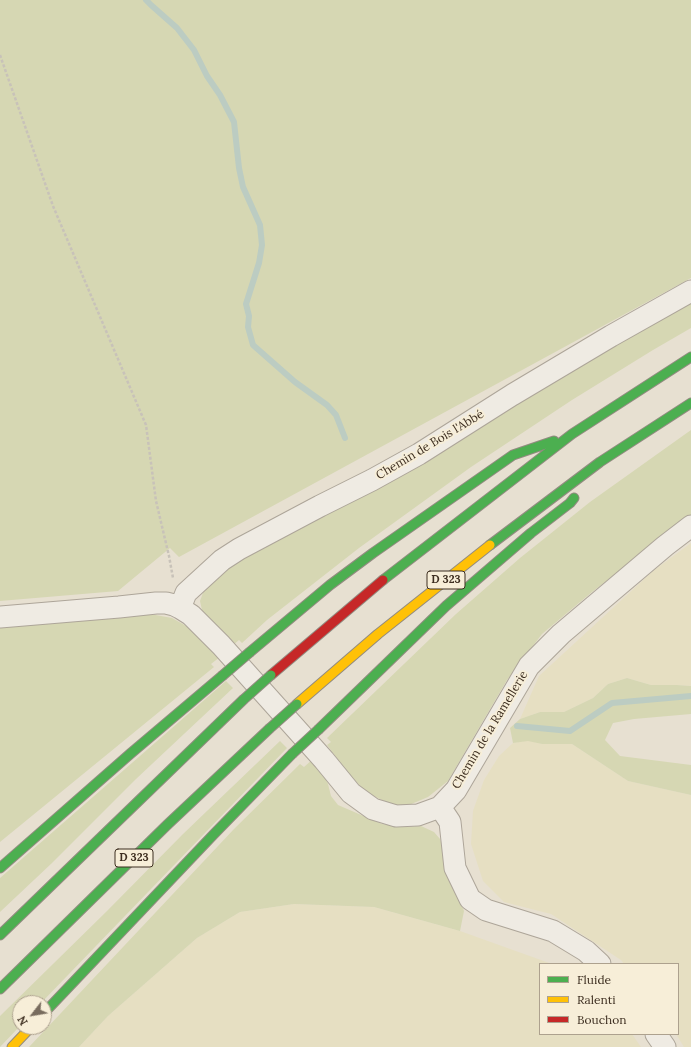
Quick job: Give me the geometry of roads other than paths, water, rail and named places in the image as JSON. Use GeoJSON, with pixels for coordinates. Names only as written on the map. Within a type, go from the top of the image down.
{"type":"FeatureCollection","features":[{"type":"Feature","properties":{"kind":"highway"},"geometry":{"type":"LineString","coordinates":[[0,935],[243,700],[392,573],[572,434],[691,357]]}},
{"type":"Feature","properties":{"kind":"highway","name":"D 323"},"geometry":{"type":"LineString","coordinates":[[0,989],[204,790],[296,704],[378,634],[481,551],[600,462],[691,403]]}},
{"type":"Feature","properties":{"kind":"highway"},"geometry":{"type":"LineString","coordinates":[[0,868],[130,754],[330,585],[373,553],[513,456],[572,434]]}},
{"type":"Feature","properties":{"kind":"highway"},"geometry":{"type":"LineString","coordinates":[[52,1006],[209,839],[292,754],[446,606],[531,533],[570,503],[600,462]]}},
{"type":"Feature","properties":{"kind":"highway"},"geometry":{"type":"LineString","coordinates":[[12,1047],[23,1035]]}},
{"type":"Feature","properties":{"kind":"street","name":"Chemin de Bois l'Abbé"},"geometry":{"type":"LineString","coordinates":[[180,608],[186,594],[222,560],[239,549],[419,454],[571,359],[691,291]]}},
{"type":"Feature","properties":{"kind":"street","name":"Chemin de la Ramellerie"},"geometry":{"type":"LineString","coordinates":[[440,807],[456,790],[529,666],[561,634],[665,546],[691,526]]}},
{"type":"Feature","properties":{"kind":"street"},"geometry":{"type":"LineString","coordinates":[[0,617],[156,603],[166,603],[180,608],[191,615],[221,645],[351,792],[372,809],[396,816],[418,815],[440,807],[450,822],[455,868],[470,898],[486,910],[553,931],[586,950],[599,963]]}},
{"type":"Feature","properties":{"kind":"street"},"geometry":{"type":"LineString","coordinates":[[657,1035],[665,1047]]}},
{"type":"Feature","properties":{"kind":"waterway"},"geometry":{"type":"LineString","coordinates":[[146,0],[177,28],[194,50],[207,76],[220,95],[234,122],[239,168],[243,187],[260,225],[262,245],[259,263],[246,304],[249,316],[248,327],[253,345],[295,382],[327,405],[336,415],[345,438]]}},
{"type":"Feature","properties":{"kind":"waterway"},"geometry":{"type":"LineString","coordinates":[[517,726],[570,731],[612,703],[691,696]]}}]}
